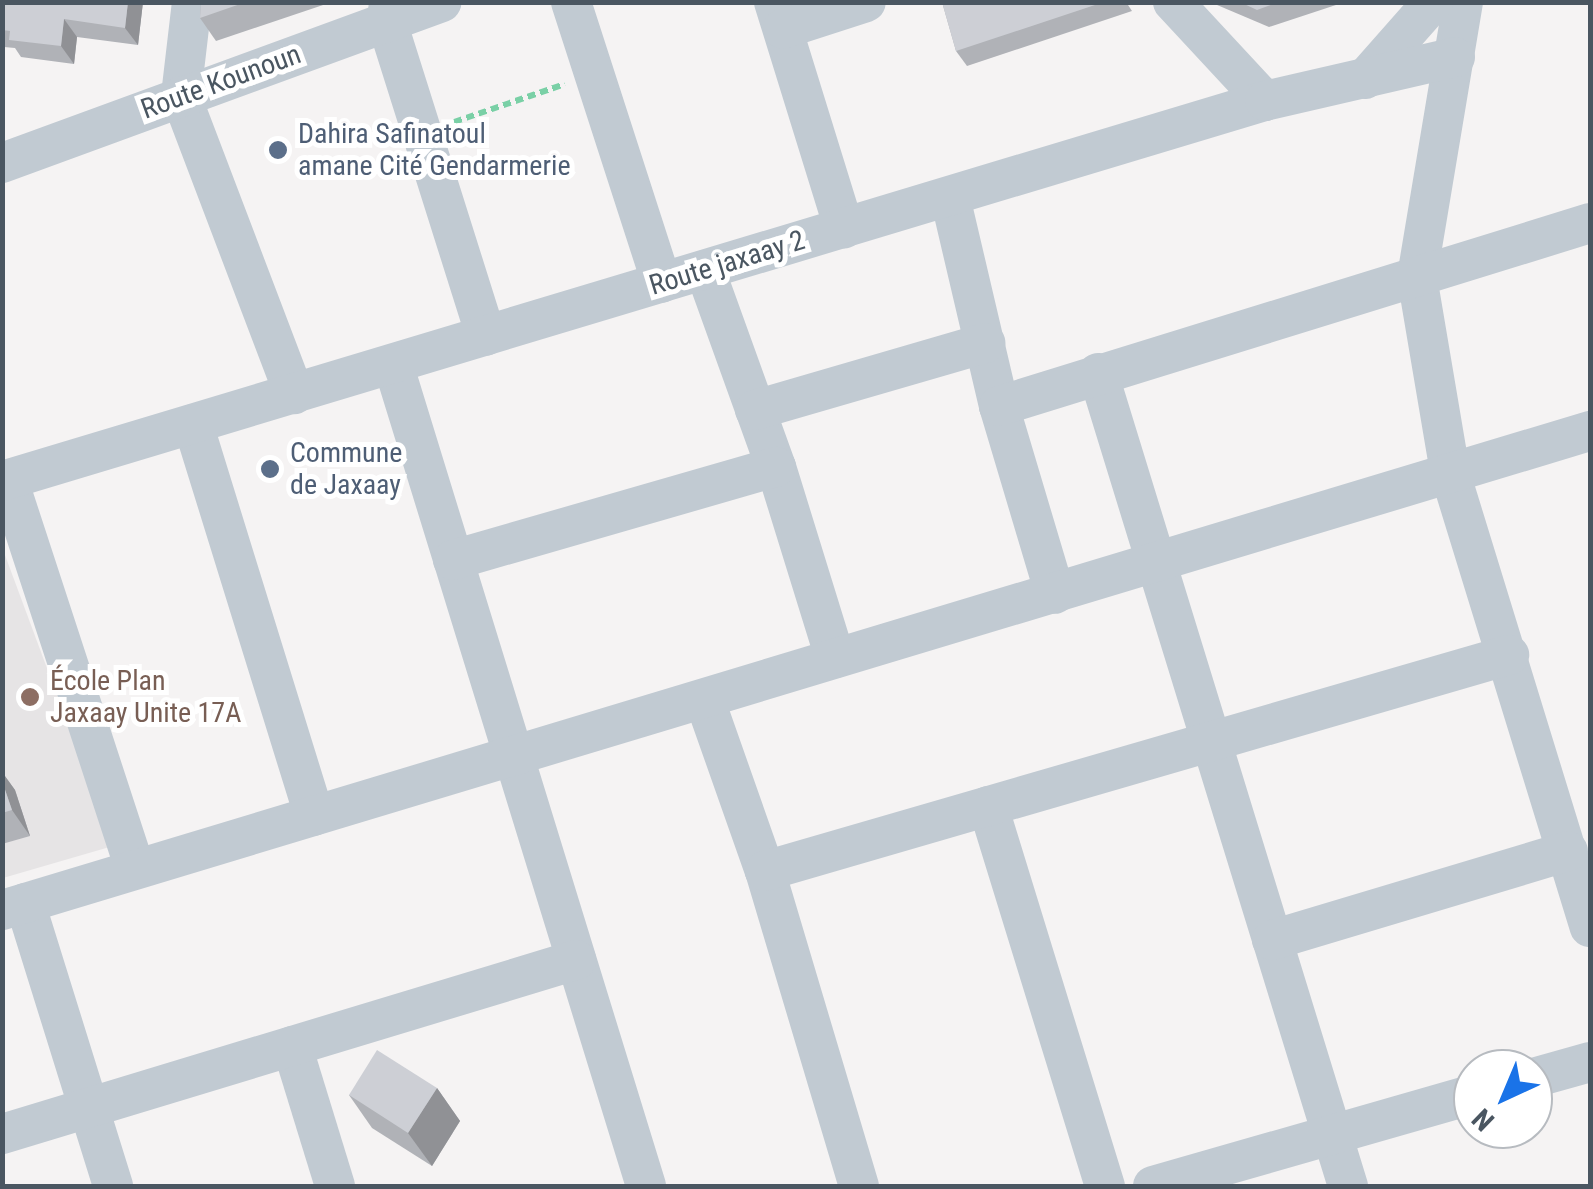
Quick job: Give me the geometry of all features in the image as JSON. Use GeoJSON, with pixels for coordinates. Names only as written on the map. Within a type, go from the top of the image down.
{"type":"FeatureCollection","features":[{"type":"Feature","properties":{"kind":"street"},"geometry":{"type":"LineString","coordinates":[[192,2],[181,96],[294,394]]}},
{"type":"Feature","properties":{"kind":"street","name":"Route Kounoun"},"geometry":{"type":"LineString","coordinates":[[2,163],[388,12],[441,2]]}},
{"type":"Feature","properties":{"kind":"street"},"geometry":{"type":"LineString","coordinates":[[572,2],[662,283]]}},
{"type":"Feature","properties":{"kind":"street"},"geometry":{"type":"LineString","coordinates":[[844,228],[778,16],[866,2]]}},
{"type":"Feature","properties":{"kind":"street"},"geometry":{"type":"LineString","coordinates":[[1365,79],[1433,2]]}},
{"type":"Feature","properties":{"kind":"street"},"geometry":{"type":"LineString","coordinates":[[1462,2],[1417,277],[1450,473],[1590,926]]}},
{"type":"Feature","properties":{"kind":"street"},"geometry":{"type":"LineString","coordinates":[[1185,9],[1265,101]]}},
{"type":"Feature","properties":{"kind":"street"},"geometry":{"type":"LineString","coordinates":[[388,12],[421,134],[486,336]]}},
{"type":"Feature","properties":{"kind":"street","name":"Route jaxaay 2"},"geometry":{"type":"LineString","coordinates":[[5,480],[1265,101],[1455,57]]}},
{"type":"Feature","properties":{"kind":"street"},"geometry":{"type":"LineString","coordinates":[[950,197],[1000,406],[1055,594]]}},
{"type":"Feature","properties":{"kind":"street"},"geometry":{"type":"LineString","coordinates":[[1000,406],[1590,224]]}},
{"type":"Feature","properties":{"kind":"street"},"geometry":{"type":"LineString","coordinates":[[704,270],[776,467],[835,658]]}},
{"type":"Feature","properties":{"kind":"street"},"geometry":{"type":"LineString","coordinates":[[756,410],[984,343]]}},
{"type":"Feature","properties":{"kind":"street"},"geometry":{"type":"LineString","coordinates":[[393,364],[646,1186]]}},
{"type":"Feature","properties":{"kind":"street"},"geometry":{"type":"LineString","coordinates":[[1098,373],[1348,1186]]}},
{"type":"Feature","properties":{"kind":"street"},"geometry":{"type":"LineString","coordinates":[[193,424],[314,816]]}},
{"type":"Feature","properties":{"kind":"street"},"geometry":{"type":"LineString","coordinates":[[112,1186],[88,1108],[14,906],[705,701],[835,658],[1590,430]]}},
{"type":"Feature","properties":{"kind":"street"},"geometry":{"type":"LineString","coordinates":[[453,560],[776,467]]}},
{"type":"Feature","properties":{"kind":"street"},"geometry":{"type":"LineString","coordinates":[[5,480],[134,869]]}},
{"type":"Feature","properties":{"kind":"street"},"geometry":{"type":"LineString","coordinates":[[765,870],[1509,655]]}},
{"type":"Feature","properties":{"kind":"street"},"geometry":{"type":"LineString","coordinates":[[705,701],[765,870],[859,1186]]}},
{"type":"Feature","properties":{"kind":"street"},"geometry":{"type":"LineString","coordinates":[[988,806],[1105,1186]]}},
{"type":"Feature","properties":{"kind":"street"},"geometry":{"type":"LineString","coordinates":[[1272,940],[1568,851]]}},
{"type":"Feature","properties":{"kind":"street"},"geometry":{"type":"LineString","coordinates":[[2,1134],[576,960]]}},
{"type":"Feature","properties":{"kind":"street"},"geometry":{"type":"LineString","coordinates":[[292,1046],[335,1186]]}},
{"type":"Feature","properties":{"kind":"street"},"geometry":{"type":"LineString","coordinates":[[1553,1072],[1590,1062]]}},
{"type":"Feature","properties":{"kind":"street"},"geometry":{"type":"LineString","coordinates":[[1153,1186],[1453,1100]]}},
{"type":"Feature","properties":{"kind":"path"},"geometry":{"type":"LineString","coordinates":[[421,134],[594,74]]}},
{"type":"Feature","properties":{"kind":"shaded area","name":"École Plan Jaxaay Unite 17A"},"geometry":{"type":"Polygon","coordinates":[[[2,547],[113,846],[3,878],[2,878],[2,547]]]}},
{"type":"Feature","properties":{"kind":"building"},"geometry":{"type":"Polygon","coordinates":[[[2,2],[128,2],[125,28],[64,19],[61,46],[9,40],[10,31],[2,30],[2,2]]]}},
{"type":"Feature","properties":{"kind":"building"},"geometry":{"type":"Polygon","coordinates":[[[201,2],[246,2],[200,18],[201,2]]]}},
{"type":"Feature","properties":{"kind":"building"},"geometry":{"type":"Polygon","coordinates":[[[942,2],[1104,2],[956,51],[942,2]]]}},
{"type":"Feature","properties":{"kind":"building"},"geometry":{"type":"Polygon","coordinates":[[[1240,2],[1279,2],[1257,10],[1240,2]]]}},
{"type":"Feature","properties":{"kind":"building"},"geometry":{"type":"Polygon","coordinates":[[[2,781],[12,810],[2,813],[2,781]]]}},
{"type":"Feature","properties":{"kind":"building"},"geometry":{"type":"Polygon","coordinates":[[[377,1050],[437,1088],[408,1133],[349,1095],[377,1050]]]}},
{"type":"Feature","properties":{"kind":"place","name":"Dahira Safinatoul amane Cité Gendarmerie"},"geometry":{"type":"Point","coordinates":[278,150]}},
{"type":"Feature","properties":{"kind":"place","name":"Commune de Jaxaay"},"geometry":{"type":"Point","coordinates":[270,469]}},
{"type":"Feature","properties":{"kind":"place","name":"École Plan Jaxaay Unite 17A"},"geometry":{"type":"Point","coordinates":[30,697]}}]}
